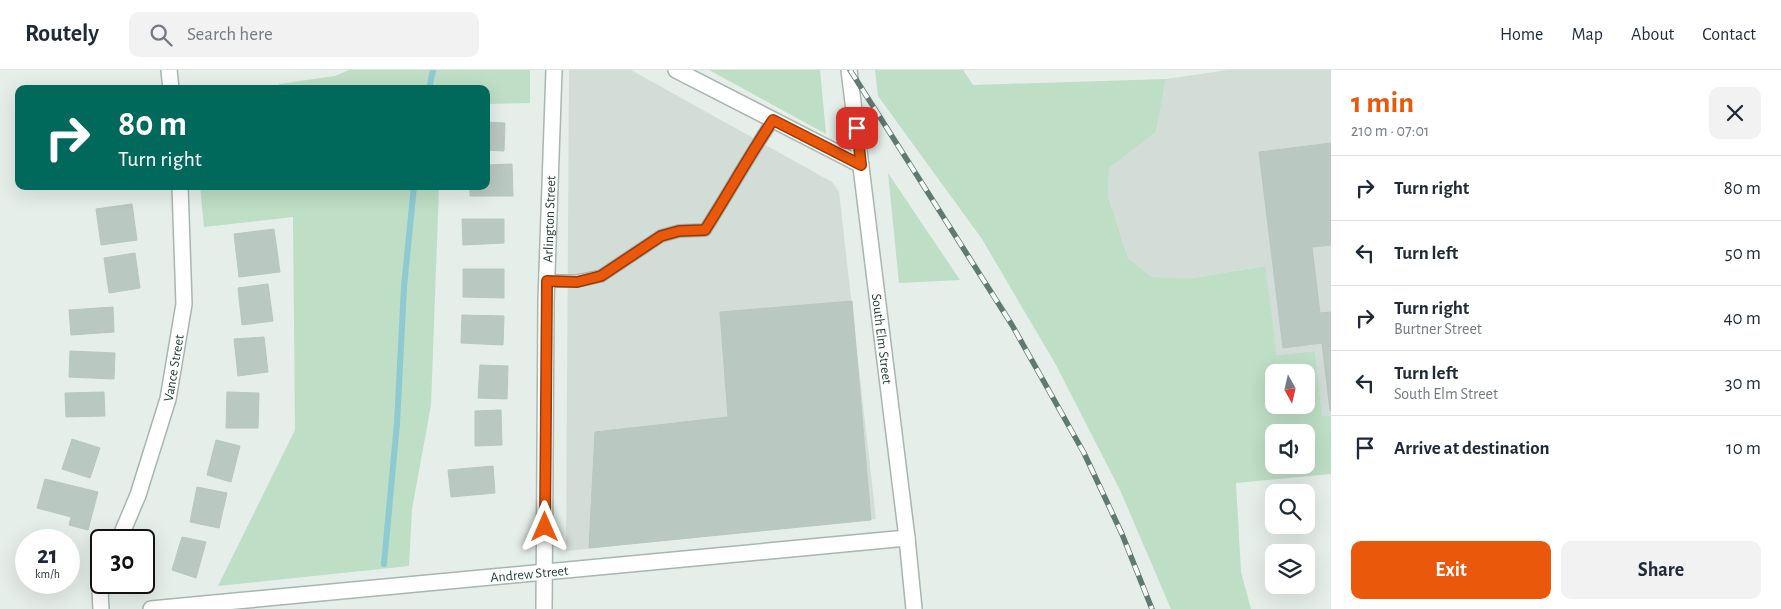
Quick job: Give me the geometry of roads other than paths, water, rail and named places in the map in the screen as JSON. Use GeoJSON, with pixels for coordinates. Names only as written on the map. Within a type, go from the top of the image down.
{"type":"FeatureCollection","features":[{"type":"Feature","properties":{"kind":"street"},"geometry":{"type":"LineString","coordinates":[[169,70],[171,85]]}},
{"type":"Feature","properties":{"kind":"street","name":"Arlington Street"},"geometry":{"type":"LineString","coordinates":[[544,609],[547,281],[554,70]]}},
{"type":"Feature","properties":{"kind":"street"},"geometry":{"type":"LineString","coordinates":[[676,70],[861,165]]}},
{"type":"Feature","properties":{"kind":"street","name":"South Elm Street"},"geometry":{"type":"LineString","coordinates":[[849,70],[907,538],[914,609]]}},
{"type":"Feature","properties":{"kind":"street","name":"Vance Street"},"geometry":{"type":"LineString","coordinates":[[124,529],[138,495],[168,399],[184,304],[180,190]]}},
{"type":"Feature","properties":{"kind":"street","name":"Andrew Street"},"geometry":{"type":"LineString","coordinates":[[151,609],[907,538]]}},
{"type":"Feature","properties":{"kind":"street"},"geometry":{"type":"LineString","coordinates":[[100,594],[101,609]]}},
{"type":"Feature","properties":{"kind":"lane"},"geometry":{"type":"LineString","coordinates":[[547,281],[577,282],[601,276],[661,236],[679,231],[705,230],[773,120]]}},
{"type":"Feature","properties":{"kind":"waterway"},"geometry":{"type":"LineString","coordinates":[[430,85],[433,70]]}},
{"type":"Feature","properties":{"kind":"waterway"},"geometry":{"type":"LineString","coordinates":[[384,564],[397,423],[404,287],[414,190]]}},
{"type":"Feature","properties":{"kind":"railway"},"geometry":{"type":"LineString","coordinates":[[850,70],[1012,325],[1084,453],[1122,534],[1152,609]]}}]}
